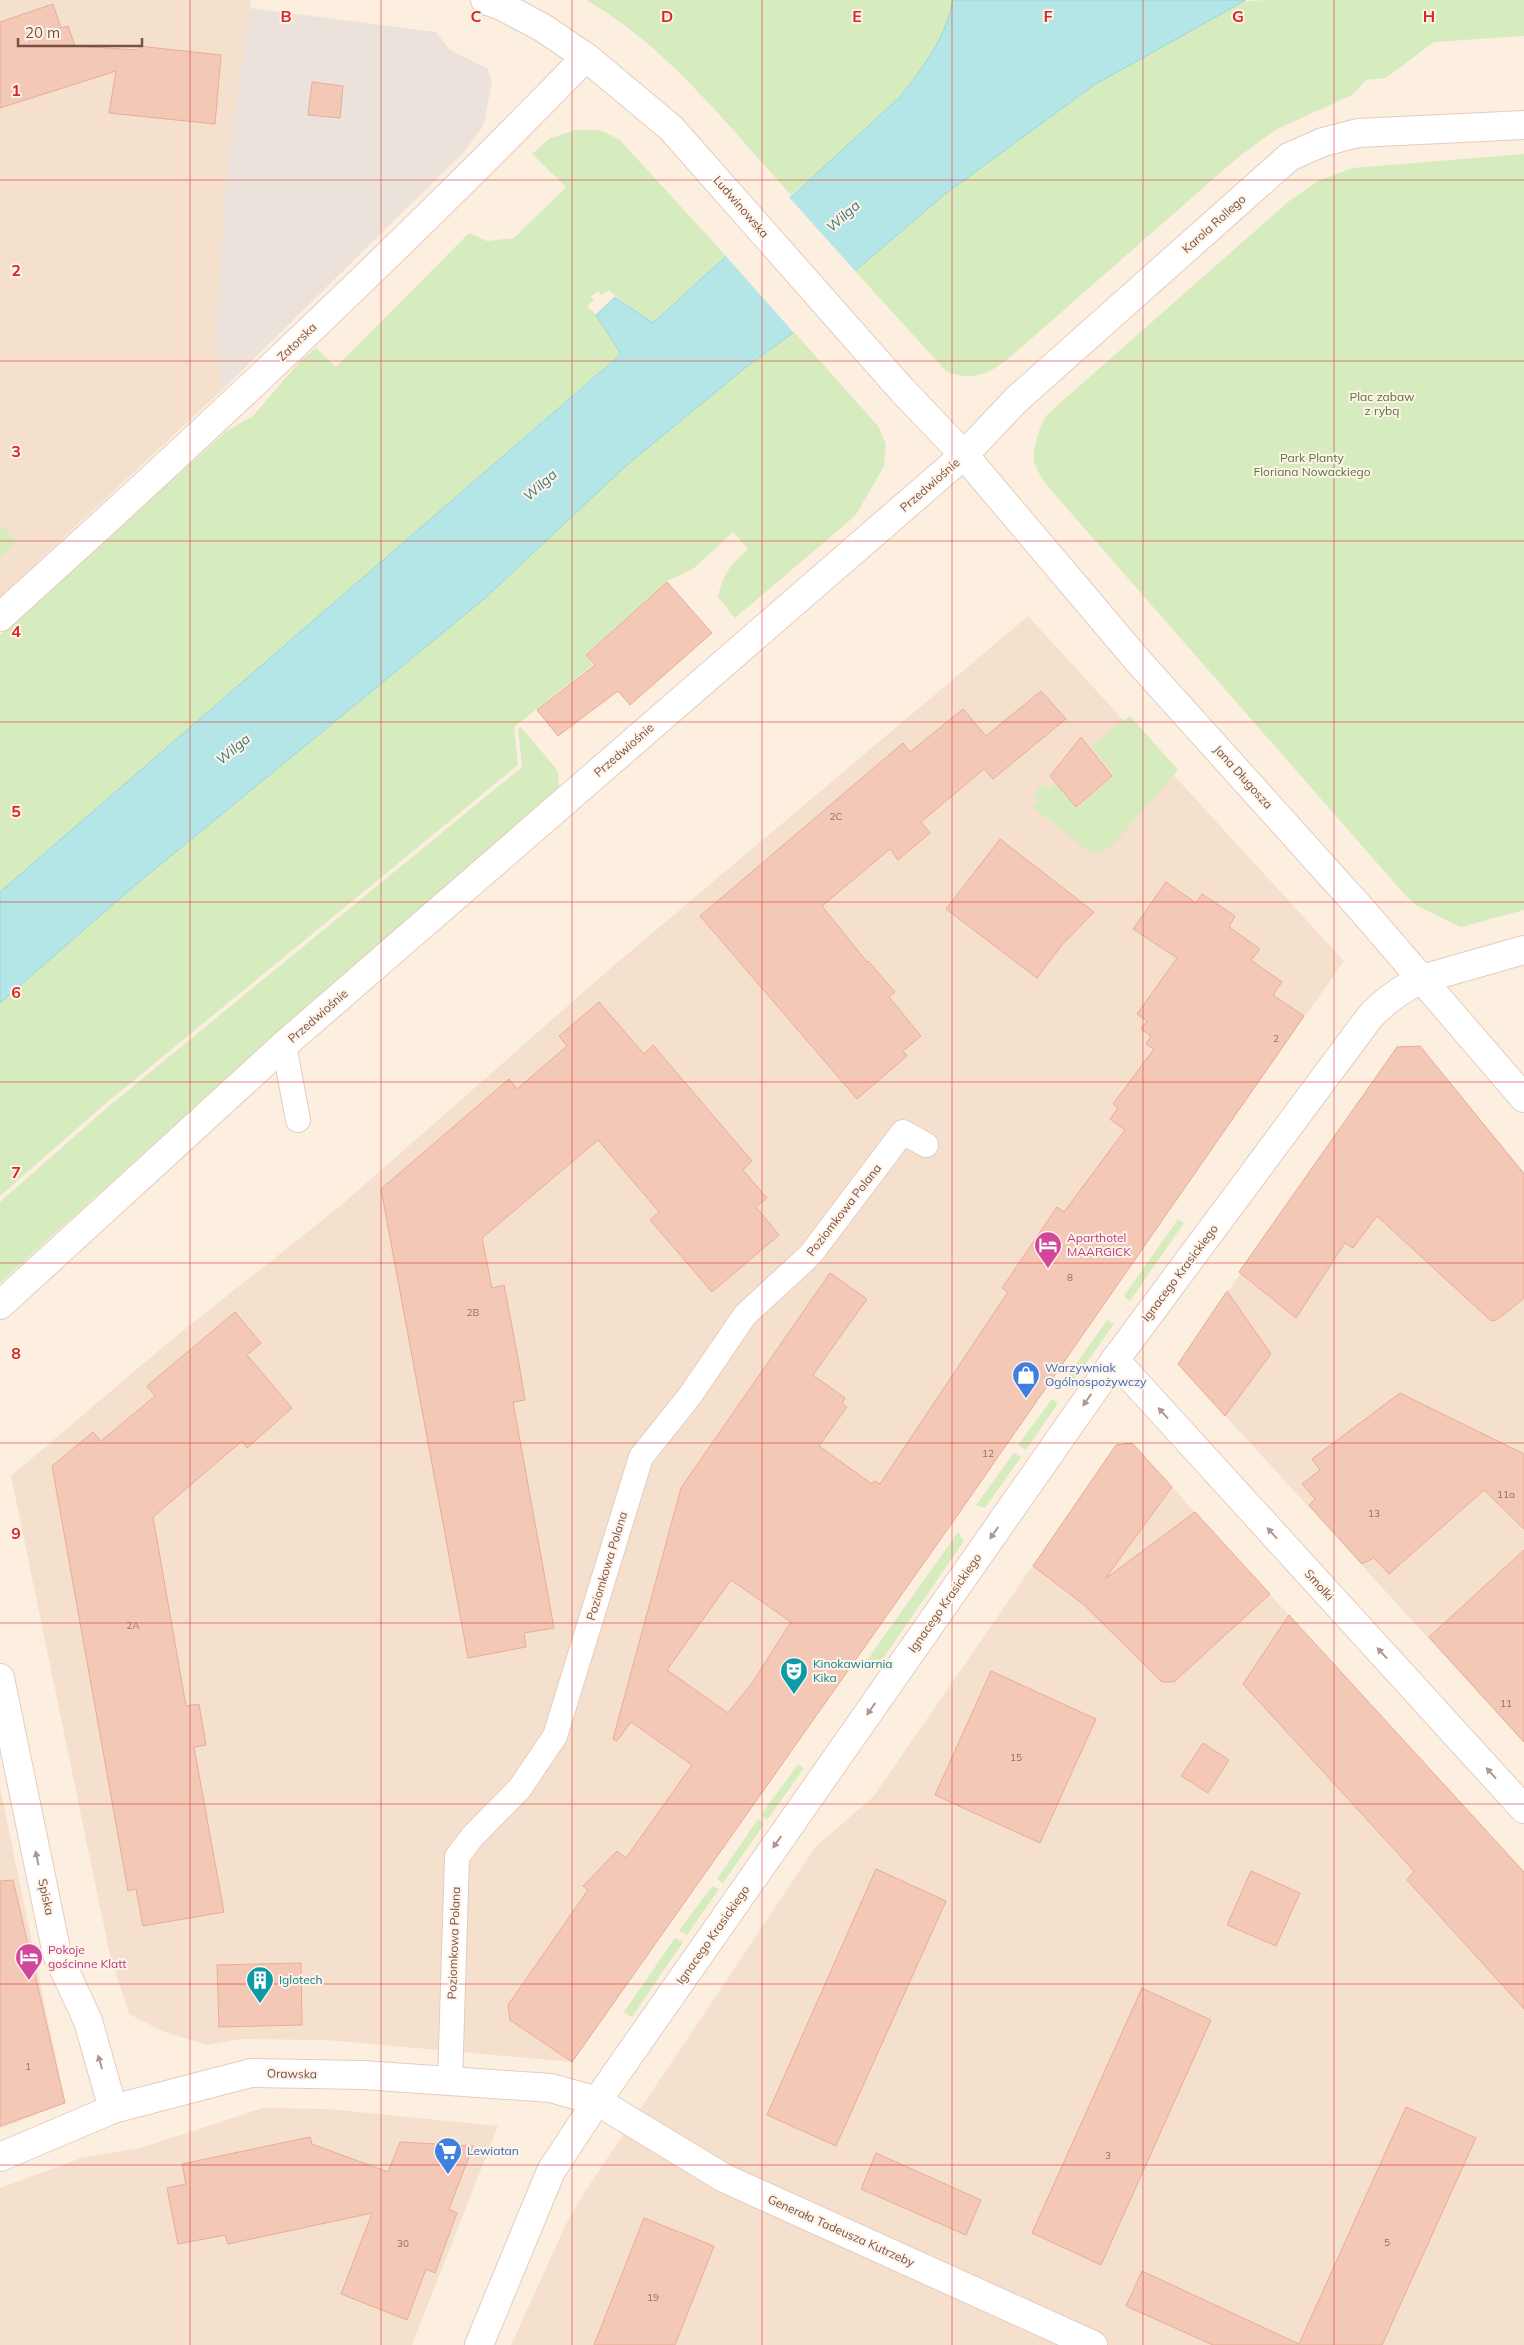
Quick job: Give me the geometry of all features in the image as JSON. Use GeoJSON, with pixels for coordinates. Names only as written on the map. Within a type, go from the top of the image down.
{"type":"FeatureCollection","features":[{"type":"Feature","properties":{"kind":"street","name":"Ludwinowska"},"geometry":{"type":"LineString","coordinates":[[485,0],[502,6],[543,28],[586,57],[672,128],[902,390],[964,455]]}},
{"type":"Feature","properties":{"kind":"street","name":"Zatorska"},"geometry":{"type":"LineString","coordinates":[[0,618],[191,445],[520,126],[586,57]]}},
{"type":"Feature","properties":{"kind":"street","name":"Karola Rollego"},"geometry":{"type":"LineString","coordinates":[[964,455],[1016,400],[1289,157],[1323,142],[1358,133],[1524,125]]}},
{"type":"Feature","properties":{"kind":"street","name":"Jana Długosza"},"geometry":{"type":"LineString","coordinates":[[964,455],[1139,662],[1422,979],[1524,1098]]}},
{"type":"Feature","properties":{"kind":"street","name":"Przedwiośnie"},"geometry":{"type":"LineString","coordinates":[[0,1305],[284,1045],[964,455]]}},
{"type":"Feature","properties":{"kind":"street","name":"Ignacego Krasickiego"},"geometry":{"type":"LineString","coordinates":[[479,2345],[552,2171],[597,2101],[1115,1360],[1369,1018],[1395,993],[1422,979],[1524,950]]}},
{"type":"Feature","properties":{"kind":"street","name":"Smolki"},"geometry":{"type":"LineString","coordinates":[[1115,1360],[1524,1809]]}},
{"type":"Feature","properties":{"kind":"street","name":"Spiska"},"geometry":{"type":"LineString","coordinates":[[0,1678],[57,1954],[88,2021],[113,2109]]}},
{"type":"Feature","properties":{"kind":"street","name":"Orawska"},"geometry":{"type":"LineString","coordinates":[[0,2157],[113,2109],[251,2073],[363,2075],[551,2088],[597,2101]]}},
{"type":"Feature","properties":{"kind":"street","name":"Generała Tadeusza Kutrzeby"},"geometry":{"type":"LineString","coordinates":[[597,2101],[724,2178],[1093,2345]]}},
{"type":"Feature","properties":{"kind":"lane","name":"Przedwiośnie"},"geometry":{"type":"LineString","coordinates":[[284,1045],[298,1120]]}},
{"type":"Feature","properties":{"kind":"lane","name":"Poziomkowa Polana"},"geometry":{"type":"LineString","coordinates":[[450,2082],[457,1857],[472,1837],[520,1788],[555,1736],[641,1457],[689,1397],[745,1315],[810,1255],[903,1132],[926,1145]]}},
{"type":"Feature","properties":{"kind":"shaded area"},"geometry":{"type":"Polygon","coordinates":[[[0,0],[251,0],[227,171],[216,331],[221,391],[0,597],[0,0]]]}},
{"type":"Feature","properties":{"kind":"shaded area"},"geometry":{"type":"Polygon","coordinates":[[[250,8],[436,32],[450,50],[488,69],[492,82],[484,124],[465,151],[221,391],[216,331],[227,171],[250,8]]]}},
{"type":"Feature","properties":{"kind":"shaded area"},"geometry":{"type":"Polygon","coordinates":[[[1028,616],[1344,961],[572,2062],[326,2040],[241,2039],[208,2045],[164,2032],[129,2014],[109,1951],[11,1476],[164,1346],[340,1206],[612,967],[1028,616]]]}},
{"type":"Feature","properties":{"kind":"shaded area"},"geometry":{"type":"Polygon","coordinates":[[[1420,1046],[1524,1172],[1524,1743],[1178,1364],[1397,1047],[1420,1046]]]}},
{"type":"Feature","properties":{"kind":"shaded area"},"geometry":{"type":"Polygon","coordinates":[[[1132,1443],[1524,1873],[1524,2345],[511,2345],[568,2220],[584,2193],[816,1846],[873,1797],[1116,1445],[1132,1443]]]}},
{"type":"Feature","properties":{"kind":"shaded area"},"geometry":{"type":"Polygon","coordinates":[[[0,1787],[65,2103],[0,2129],[0,1787]]]}},
{"type":"Feature","properties":{"kind":"shaded area"},"geometry":{"type":"Polygon","coordinates":[[[262,2108],[329,2109],[498,2126],[412,2345],[0,2345],[0,2188],[81,2158],[141,2148],[262,2108]]]}},
{"type":"Feature","properties":{"kind":"green space"},"geometry":{"type":"Polygon","coordinates":[[[586,0],[954,1],[943,34],[930,58],[914,80],[854,141],[791,195],[721,116],[670,64],[615,18],[586,0]]]}},
{"type":"Feature","properties":{"kind":"green space"},"geometry":{"type":"Polygon","coordinates":[[[1264,0],[1524,0],[1524,36],[1434,42],[1386,78],[1366,80],[1352,95],[1275,130],[1236,159],[1007,360],[985,373],[963,376],[946,371],[855,271],[945,194],[1094,85],[1241,2],[1264,0]]]}},
{"type":"Feature","properties":{"kind":"green space"},"geometry":{"type":"Polygon","coordinates":[[[575,130],[599,130],[619,139],[726,256],[653,324],[608,290],[601,295],[598,291],[591,297],[594,300],[587,306],[596,315],[621,353],[0,894],[0,635],[227,431],[253,416],[301,360],[316,348],[336,367],[469,233],[487,241],[514,238],[566,187],[532,154],[549,139],[575,130]]]}},
{"type":"Feature","properties":{"kind":"green space","name":"Park Planty Floriana Nowackiego"},"geometry":{"type":"Polygon","coordinates":[[[1524,154],[1524,910],[1461,927],[1417,906],[1405,895],[1050,489],[1037,470],[1034,451],[1041,425],[1051,411],[1289,201],[1318,181],[1352,168],[1524,154]]]}},
{"type":"Feature","properties":{"kind":"green space"},"geometry":{"type":"Polygon","coordinates":[[[794,332],[878,426],[886,444],[884,466],[857,513],[735,618],[718,597],[728,570],[748,549],[733,532],[693,569],[667,581],[585,655],[593,665],[514,727],[518,765],[105,1104],[0,1196],[0,1003],[133,887],[484,599],[628,464],[745,368],[794,332]]]}},
{"type":"Feature","properties":{"kind":"green space"},"geometry":{"type":"Polygon","coordinates":[[[0,524],[17,541],[0,557],[0,524]]]}},
{"type":"Feature","properties":{"kind":"green space"},"geometry":{"type":"Polygon","coordinates":[[[1130,716],[1178,770],[1111,847],[1092,854],[1033,807],[1039,799],[1034,795],[1043,783],[1048,789],[1054,783],[1077,808],[1115,775],[1091,746],[1130,716]]]}},
{"type":"Feature","properties":{"kind":"green space"},"geometry":{"type":"Polygon","coordinates":[[[521,727],[558,771],[559,787],[255,1052],[0,1283],[0,1202],[109,1106],[522,767],[518,729],[521,727]]]}},
{"type":"Feature","properties":{"kind":"green space"},"geometry":{"type":"Polygon","coordinates":[[[1178,1219],[1184,1223],[1130,1301],[1124,1296],[1178,1219]]]}},
{"type":"Feature","properties":{"kind":"green space"},"geometry":{"type":"Polygon","coordinates":[[[1107,1320],[1114,1324],[1068,1389],[1062,1384],[1107,1320]]]}},
{"type":"Feature","properties":{"kind":"green space"},"geometry":{"type":"Polygon","coordinates":[[[1052,1399],[1058,1403],[1026,1450],[1018,1445],[1052,1399]]]}},
{"type":"Feature","properties":{"kind":"green space"},"geometry":{"type":"Polygon","coordinates":[[[1014,1453],[1021,1457],[985,1508],[976,1505],[1014,1453]]]}},
{"type":"Feature","properties":{"kind":"green space"},"geometry":{"type":"Polygon","coordinates":[[[958,1532],[964,1541],[875,1670],[863,1666],[958,1532]]]}},
{"type":"Feature","properties":{"kind":"green space"},"geometry":{"type":"Polygon","coordinates":[[[798,1764],[804,1768],[767,1820],[761,1815],[798,1764]]]}},
{"type":"Feature","properties":{"kind":"green space"},"geometry":{"type":"Polygon","coordinates":[[[758,1819],[764,1824],[723,1883],[717,1879],[758,1819]]]}},
{"type":"Feature","properties":{"kind":"green space"},"geometry":{"type":"Polygon","coordinates":[[[712,1886],[719,1889],[687,1935],[679,1931],[712,1886]]]}},
{"type":"Feature","properties":{"kind":"green space"},"geometry":{"type":"Polygon","coordinates":[[[675,1938],[683,1942],[632,2017],[624,2012],[675,1938]]]}},
{"type":"Feature","properties":{"kind":"water","name":"Wilga"},"geometry":{"type":"Polygon","coordinates":[[[953,0],[1246,0],[1094,85],[945,194],[855,271],[794,332],[745,368],[628,464],[484,599],[133,887],[0,1003],[0,892],[621,354],[596,315],[615,297],[653,323],[900,97],[932,52],[945,27],[953,0]]]}},
{"type":"Feature","properties":{"kind":"pier"},"geometry":{"type":"Polygon","coordinates":[[[787,195],[857,273],[795,334],[724,254],[787,195]]]}},
{"type":"Feature","properties":{"kind":"building"},"geometry":{"type":"Polygon","coordinates":[[[53,4],[61,28],[68,26],[75,46],[138,50],[139,46],[221,55],[215,124],[109,113],[116,71],[0,108],[0,22],[53,4]]]}},
{"type":"Feature","properties":{"kind":"building"},"geometry":{"type":"Polygon","coordinates":[[[312,82],[343,86],[340,118],[308,115],[312,82]]]}},
{"type":"Feature","properties":{"kind":"building"},"geometry":{"type":"Polygon","coordinates":[[[667,582],[712,633],[630,705],[618,691],[558,736],[537,710],[595,665],[586,655],[667,582]]]}},
{"type":"Feature","properties":{"kind":"building"},"geometry":{"type":"Polygon","coordinates":[[[1041,691],[1066,719],[993,779],[984,769],[921,822],[930,833],[898,860],[890,849],[822,906],[867,962],[895,992],[889,997],[921,1036],[903,1051],[907,1056],[857,1099],[700,916],[903,743],[910,752],[963,709],[986,736],[1041,691]]]}},
{"type":"Feature","properties":{"kind":"building"},"geometry":{"type":"Polygon","coordinates":[[[1081,737],[1112,776],[1076,807],[1050,776],[1081,737]]]}},
{"type":"Feature","properties":{"kind":"building"},"geometry":{"type":"Polygon","coordinates":[[[1000,839],[1094,912],[1062,945],[1037,978],[946,909],[1000,839]]]}},
{"type":"Feature","properties":{"kind":"building"},"geometry":{"type":"Polygon","coordinates":[[[1166,882],[1196,903],[1202,894],[1235,916],[1229,927],[1260,949],[1251,960],[1282,982],[1273,995],[1304,1016],[957,1516],[572,2062],[510,2020],[508,2005],[588,1890],[583,1886],[617,1851],[626,1858],[692,1765],[631,1722],[617,1741],[613,1739],[681,1488],[830,1273],[867,1299],[813,1375],[845,1398],[842,1403],[847,1407],[819,1446],[872,1484],[874,1481],[880,1484],[1008,1292],[1002,1288],[1057,1207],[1064,1212],[1125,1130],[1110,1119],[1118,1108],[1113,1104],[1154,1049],[1146,1044],[1151,1036],[1141,1029],[1147,1021],[1137,1014],[1177,958],[1133,929],[1166,882]],[[731,1580],[667,1670],[728,1713],[752,1683],[791,1622],[731,1580]]]}},
{"type":"Feature","properties":{"kind":"building"},"geometry":{"type":"Polygon","coordinates":[[[599,1002],[644,1054],[653,1045],[752,1161],[743,1170],[767,1198],[756,1207],[779,1235],[712,1292],[650,1220],[659,1212],[598,1140],[482,1238],[492,1288],[504,1285],[518,1358],[525,1400],[513,1402],[554,1628],[524,1633],[526,1647],[468,1658],[381,1189],[509,1079],[517,1089],[567,1046],[559,1036],[599,1002]]]}},
{"type":"Feature","properties":{"kind":"building"},"geometry":{"type":"Polygon","coordinates":[[[1420,1046],[1524,1174],[1524,1298],[1494,1321],[1490,1320],[1377,1216],[1353,1248],[1345,1243],[1296,1318],[1239,1272],[1397,1047],[1420,1046]]]}},
{"type":"Feature","properties":{"kind":"building"},"geometry":{"type":"Polygon","coordinates":[[[1227,1291],[1271,1354],[1225,1416],[1178,1364],[1227,1291]]]}},
{"type":"Feature","properties":{"kind":"building"},"geometry":{"type":"Polygon","coordinates":[[[235,1312],[261,1343],[247,1355],[292,1408],[247,1448],[242,1441],[153,1517],[186,1706],[199,1704],[206,1745],[194,1747],[224,1912],[143,1926],[136,1889],[128,1891],[52,1466],[93,1432],[101,1441],[155,1396],[147,1386],[235,1312]]]}},
{"type":"Feature","properties":{"kind":"building"},"geometry":{"type":"Polygon","coordinates":[[[1400,1393],[1524,1454],[1524,1529],[1484,1490],[1389,1574],[1374,1558],[1362,1564],[1309,1505],[1315,1499],[1302,1484],[1320,1470],[1312,1459],[1400,1393]]]}},
{"type":"Feature","properties":{"kind":"building"},"geometry":{"type":"Polygon","coordinates":[[[1132,1443],[1172,1487],[1105,1579],[1195,1512],[1270,1594],[1174,1682],[1162,1682],[1083,1604],[1033,1566],[1116,1445],[1132,1443]]]}},
{"type":"Feature","properties":{"kind":"building"},"geometry":{"type":"Polygon","coordinates":[[[1524,1550],[1524,1742],[1429,1637],[1524,1550]]]}},
{"type":"Feature","properties":{"kind":"building"},"geometry":{"type":"Polygon","coordinates":[[[1289,1615],[1524,1872],[1524,2009],[1407,1880],[1414,1871],[1243,1684],[1289,1615]]]}},
{"type":"Feature","properties":{"kind":"building"},"geometry":{"type":"Polygon","coordinates":[[[991,1671],[1096,1719],[1040,1843],[935,1795],[991,1671]]]}},
{"type":"Feature","properties":{"kind":"building"},"geometry":{"type":"Polygon","coordinates":[[[1203,1743],[1229,1760],[1208,1793],[1181,1776],[1203,1743]]]}},
{"type":"Feature","properties":{"kind":"building"},"geometry":{"type":"Polygon","coordinates":[[[876,1869],[946,1901],[836,2146],[767,2115],[876,1869]]]}},
{"type":"Feature","properties":{"kind":"building"},"geometry":{"type":"Polygon","coordinates":[[[1251,1871],[1300,1893],[1276,1946],[1227,1925],[1251,1871]]]}},
{"type":"Feature","properties":{"kind":"building"},"geometry":{"type":"Polygon","coordinates":[[[13,1880],[65,2103],[0,2126],[0,1881],[13,1880]]]}},
{"type":"Feature","properties":{"kind":"building","name":"Iglotech"},"geometry":{"type":"Polygon","coordinates":[[[301,1963],[302,2025],[219,2027],[217,1965],[301,1963]]]}},
{"type":"Feature","properties":{"kind":"building"},"geometry":{"type":"Polygon","coordinates":[[[1142,1988],[1211,2020],[1101,2265],[1032,2233],[1142,1988]]]}},
{"type":"Feature","properties":{"kind":"building"},"geometry":{"type":"Polygon","coordinates":[[[1406,2107],[1476,2138],[1382,2345],[1213,2345],[1126,2306],[1142,2271],[1299,2344],[1406,2107]]]}},
{"type":"Feature","properties":{"kind":"building"},"geometry":{"type":"Polygon","coordinates":[[[310,2137],[312,2144],[388,2172],[400,2142],[473,2146],[449,2209],[457,2213],[435,2273],[426,2269],[407,2320],[341,2294],[372,2213],[228,2244],[225,2235],[178,2244],[167,2188],[186,2184],[182,2164],[310,2137]]]}},
{"type":"Feature","properties":{"kind":"building"},"geometry":{"type":"Polygon","coordinates":[[[876,2153],[981,2200],[966,2235],[861,2189],[876,2153]]]}},
{"type":"Feature","properties":{"kind":"building"},"geometry":{"type":"Polygon","coordinates":[[[644,2218],[714,2246],[675,2345],[594,2345],[644,2218]]]}},
{"type":"Feature","properties":{"kind":"place","name":"Aparthotel MAARGICK"},"geometry":{"type":"Point","coordinates":[1048,1269]}},
{"type":"Feature","properties":{"kind":"place","name":"Warzywniak Ogólnospożywczy"},"geometry":{"type":"Point","coordinates":[1026,1399]}},
{"type":"Feature","properties":{"kind":"place","name":"Kinokawiarnia Kika"},"geometry":{"type":"Point","coordinates":[794,1695]}},
{"type":"Feature","properties":{"kind":"place","name":"Pokoje gościnne Klatt"},"geometry":{"type":"Point","coordinates":[29,1981]}},
{"type":"Feature","properties":{"kind":"place","name":"Iglotech"},"geometry":{"type":"Point","coordinates":[260,2004]}},
{"type":"Feature","properties":{"kind":"place","name":"Lewiatan"},"geometry":{"type":"Point","coordinates":[448,2175]}},
{"type":"Feature","properties":{"kind":"park label","name":"Plac zabaw z rybą"},"geometry":{"type":"Point","coordinates":[1382,404]}}]}
